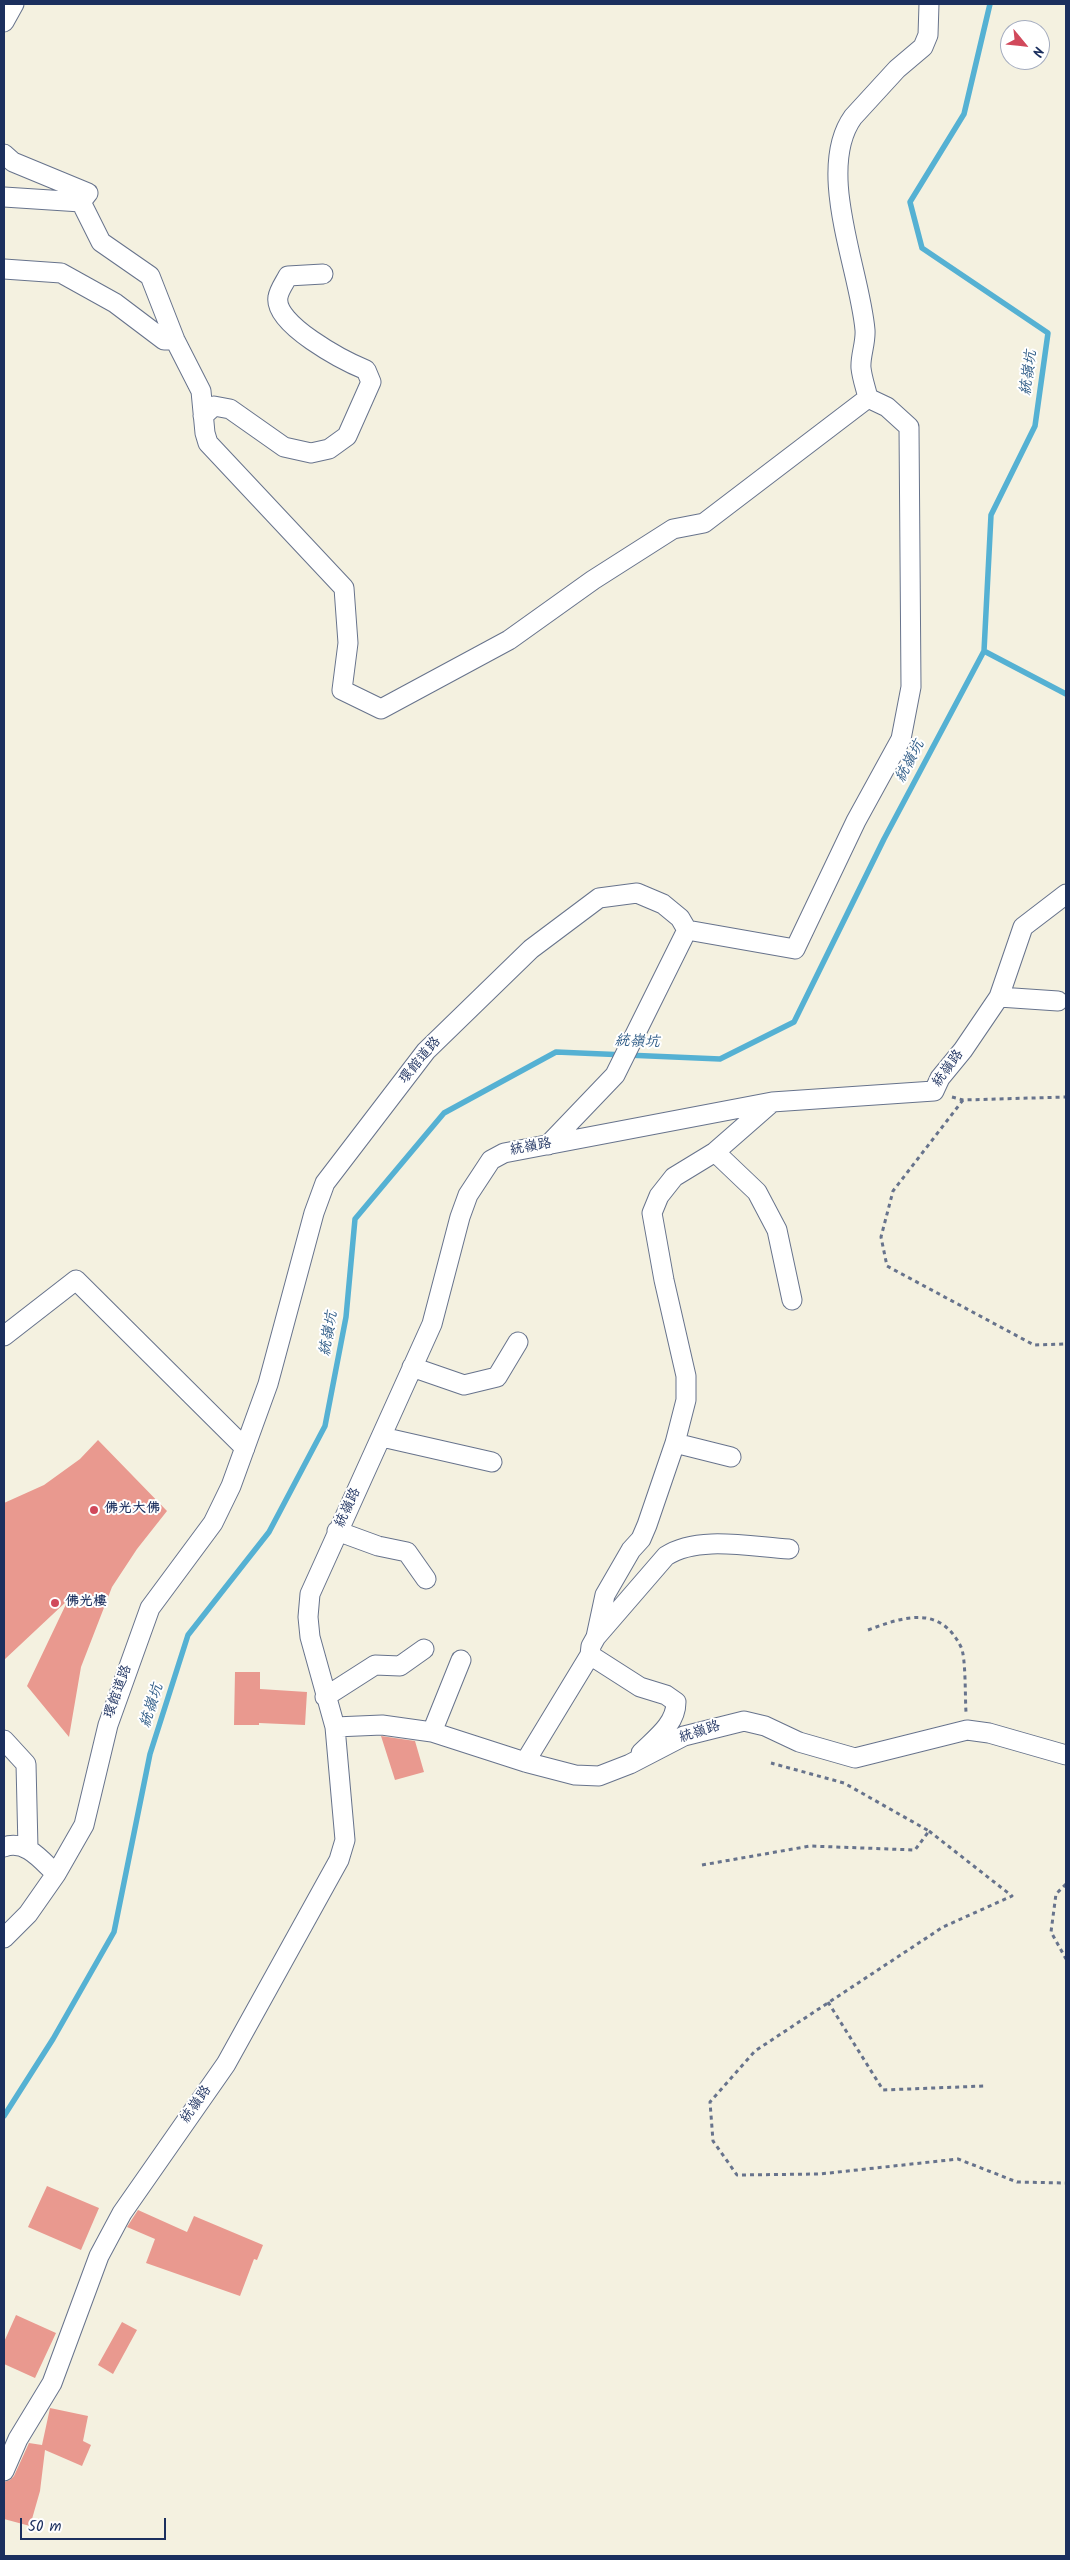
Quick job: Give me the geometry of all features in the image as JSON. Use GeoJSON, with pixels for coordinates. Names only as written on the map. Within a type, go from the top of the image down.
{"type":"FeatureCollection","features":[{"type":"Feature","properties":{"kind":"street"},"geometry":{"type":"LineString","coordinates":[[4,22],[14,4]]}},
{"type":"Feature","properties":{"kind":"street"},"geometry":{"type":"LineString","coordinates":[[868,398],[861,368],[865,331],[837,184],[841,143],[848,125],[860,110],[897,69],[923,48],[928,35],[929,4]]}},
{"type":"Feature","properties":{"kind":"street"},"geometry":{"type":"LineString","coordinates":[[4,154],[13,162],[88,193],[81,202]]}},
{"type":"Feature","properties":{"kind":"street"},"geometry":{"type":"LineString","coordinates":[[4,197],[81,202]]}},
{"type":"Feature","properties":{"kind":"street"},"geometry":{"type":"LineString","coordinates":[[81,202],[101,242],[150,276],[175,340],[201,391],[208,443],[344,588],[348,642],[342,690],[381,709],[509,640],[593,580],[673,529],[704,523],[868,398]]}},
{"type":"Feature","properties":{"kind":"street"},"geometry":{"type":"LineString","coordinates":[[4,269],[61,273],[115,303],[164,340],[175,340]]}},
{"type":"Feature","properties":{"kind":"street"},"geometry":{"type":"LineString","coordinates":[[203,416],[214,406],[230,409],[284,447],[311,453],[329,449],[347,436],[371,382],[366,370],[345,361],[294,327],[280,312],[277,297],[288,276],[323,274]]}},
{"type":"Feature","properties":{"kind":"street"},"geometry":{"type":"LineString","coordinates":[[548,1145],[615,1075],[687,930],[795,949],[856,821],[901,739],[910,687],[909,427],[887,407],[868,398]]}},
{"type":"Feature","properties":{"kind":"street","name":"環館道路"},"geometry":{"type":"LineString","coordinates":[[4,1938],[28,1914],[56,1874],[84,1825],[108,1724],[150,1608],[213,1523],[231,1486],[268,1384],[314,1213],[325,1183],[426,1051],[531,949],[599,898],[637,893],[663,904],[680,918],[687,930]]}},
{"type":"Feature","properties":{"kind":"street","name":"統嶺路"},"geometry":{"type":"LineString","coordinates":[[4,2472],[18,2439],[52,2383],[99,2256],[122,2213],[226,2064],[339,1860],[345,1840],[335,1728],[310,1637],[308,1617],[310,1594],[432,1324],[460,1216],[477,1179],[491,1160],[504,1153],[772,1102],[934,1091],[940,1078],[964,1050],[999,997],[1023,927],[1066,894]]}},
{"type":"Feature","properties":{"kind":"street"},"geometry":{"type":"LineString","coordinates":[[999,997],[1058,1002]]}},
{"type":"Feature","properties":{"kind":"street"},"geometry":{"type":"LineString","coordinates":[[596,1637],[605,1594],[631,1550],[641,1539],[675,1443],[686,1400],[686,1376],[664,1280],[652,1213],[660,1196],[674,1177],[715,1152],[772,1102]]}},
{"type":"Feature","properties":{"kind":"street"},"geometry":{"type":"LineString","coordinates":[[715,1152],[757,1192],[776,1230],[792,1300]]}},
{"type":"Feature","properties":{"kind":"street"},"geometry":{"type":"LineString","coordinates":[[4,1336],[76,1280],[245,1448]]}},
{"type":"Feature","properties":{"kind":"street"},"geometry":{"type":"LineString","coordinates":[[412,1367],[454,1382],[473,1383],[497,1377],[518,1342]]}},
{"type":"Feature","properties":{"kind":"street"},"geometry":{"type":"LineString","coordinates":[[382,1437],[492,1462]]}},
{"type":"Feature","properties":{"kind":"street"},"geometry":{"type":"LineString","coordinates":[[675,1443],[731,1457]]}},
{"type":"Feature","properties":{"kind":"street"},"geometry":{"type":"LineString","coordinates":[[338,1531],[378,1546],[407,1552],[426,1579]]}},
{"type":"Feature","properties":{"kind":"street"},"geometry":{"type":"LineString","coordinates":[[526,1762],[590,1655],[591,1646],[596,1637],[666,1556],[677,1548],[697,1544],[789,1549]]}},
{"type":"Feature","properties":{"kind":"street"},"geometry":{"type":"LineString","coordinates":[[325,1697],[375,1665],[400,1666],[424,1650]]}},
{"type":"Feature","properties":{"kind":"street"},"geometry":{"type":"LineString","coordinates":[[590,1655],[640,1687],[666,1695],[676,1702],[676,1713],[669,1724],[630,1764]]}},
{"type":"Feature","properties":{"kind":"street"},"geometry":{"type":"LineString","coordinates":[[432,1732],[461,1660]]}},
{"type":"Feature","properties":{"kind":"street","name":"統嶺路"},"geometry":{"type":"LineString","coordinates":[[335,1728],[382,1725],[432,1732],[526,1762],[575,1775],[599,1776],[630,1764],[684,1736],[744,1721],[765,1726],[799,1742],[854,1758],[967,1730],[989,1732],[1066,1755]]}},
{"type":"Feature","properties":{"kind":"street"},"geometry":{"type":"LineString","coordinates":[[4,1740],[26,1764],[28,1848]]}},
{"type":"Feature","properties":{"kind":"street"},"geometry":{"type":"LineString","coordinates":[[4,1848],[17,1845],[28,1848],[56,1874]]}},
{"type":"Feature","properties":{"kind":"path"},"geometry":{"type":"LineString","coordinates":[[934,1091],[963,1100],[1066,1098]]}},
{"type":"Feature","properties":{"kind":"path"},"geometry":{"type":"LineString","coordinates":[[963,1100],[893,1191],[881,1237],[887,1266],[1034,1345],[1066,1344]]}},
{"type":"Feature","properties":{"kind":"path"},"geometry":{"type":"LineString","coordinates":[[868,1630],[901,1617],[926,1616],[946,1626],[962,1648],[967,1730]]}},
{"type":"Feature","properties":{"kind":"path"},"geometry":{"type":"LineString","coordinates":[[771,1763],[844,1783],[928,1831],[1012,1896],[943,1927],[755,2051],[710,2102],[713,2142],[737,2175],[820,2174],[958,2160],[1016,2182],[1066,2184]]}},
{"type":"Feature","properties":{"kind":"path"},"geometry":{"type":"LineString","coordinates":[[702,1865],[810,1846],[915,1850],[928,1831]]}},
{"type":"Feature","properties":{"kind":"path"},"geometry":{"type":"LineString","coordinates":[[1066,1884],[1056,1894],[1051,1932],[1066,1959]]}},
{"type":"Feature","properties":{"kind":"path"},"geometry":{"type":"LineString","coordinates":[[828,2002],[883,2090],[984,2086]]}},
{"type":"Feature","properties":{"kind":"building","name":"佛光樓"},"geometry":{"type":"Polygon","coordinates":[[[98,1440],[167,1511],[137,1549],[112,1587],[81,1667],[69,1737],[27,1686],[68,1600],[4,1660],[4,1503],[44,1485],[80,1459],[98,1440]]]}},
{"type":"Feature","properties":{"kind":"building"},"geometry":{"type":"Polygon","coordinates":[[[235,1672],[260,1672],[260,1689],[307,1692],[305,1725],[259,1723],[259,1725],[234,1725],[235,1672]]]}},
{"type":"Feature","properties":{"kind":"building"},"geometry":{"type":"Polygon","coordinates":[[[381,1736],[415,1741],[424,1772],[395,1780],[381,1736]]]}},
{"type":"Feature","properties":{"kind":"building"},"geometry":{"type":"Polygon","coordinates":[[[47,2186],[99,2208],[81,2250],[28,2227],[47,2186]]]}},
{"type":"Feature","properties":{"kind":"building"},"geometry":{"type":"Polygon","coordinates":[[[138,2210],[187,2232],[194,2216],[263,2245],[257,2260],[254,2259],[240,2296],[146,2263],[155,2239],[127,2227],[138,2210]]]}},
{"type":"Feature","properties":{"kind":"building"},"geometry":{"type":"Polygon","coordinates":[[[16,2315],[56,2333],[35,2378],[4,2364],[4,2342],[16,2315]]]}},
{"type":"Feature","properties":{"kind":"building"},"geometry":{"type":"Polygon","coordinates":[[[122,2322],[137,2330],[113,2374],[98,2365],[122,2322]]]}},
{"type":"Feature","properties":{"kind":"building"},"geometry":{"type":"Polygon","coordinates":[[[50,2408],[88,2416],[83,2441],[91,2445],[82,2466],[45,2450],[40,2491],[30,2526],[4,2519],[4,2482],[14,2476],[29,2443],[42,2445],[50,2408]]]}},
{"type":"Feature","properties":{"kind":"waterway","name":"統嶺坑"},"geometry":{"type":"LineString","coordinates":[[4,2116],[53,2039],[114,1932],[150,1754],[188,1635],[269,1532],[325,1426],[346,1317],[355,1219],[444,1113],[556,1052],[720,1059],[794,1022],[884,839],[984,651],[991,515],[1035,426],[1048,333],[922,248],[910,202],[964,114],[990,4]]}},
{"type":"Feature","properties":{"kind":"waterway"},"geometry":{"type":"LineString","coordinates":[[984,651],[1066,694]]}},
{"type":"Feature","properties":{"kind":"place","name":"佛光大佛"},"geometry":{"type":"Point","coordinates":[94,1510]}},
{"type":"Feature","properties":{"kind":"place","name":"佛光樓"},"geometry":{"type":"Point","coordinates":[55,1603]}}]}
